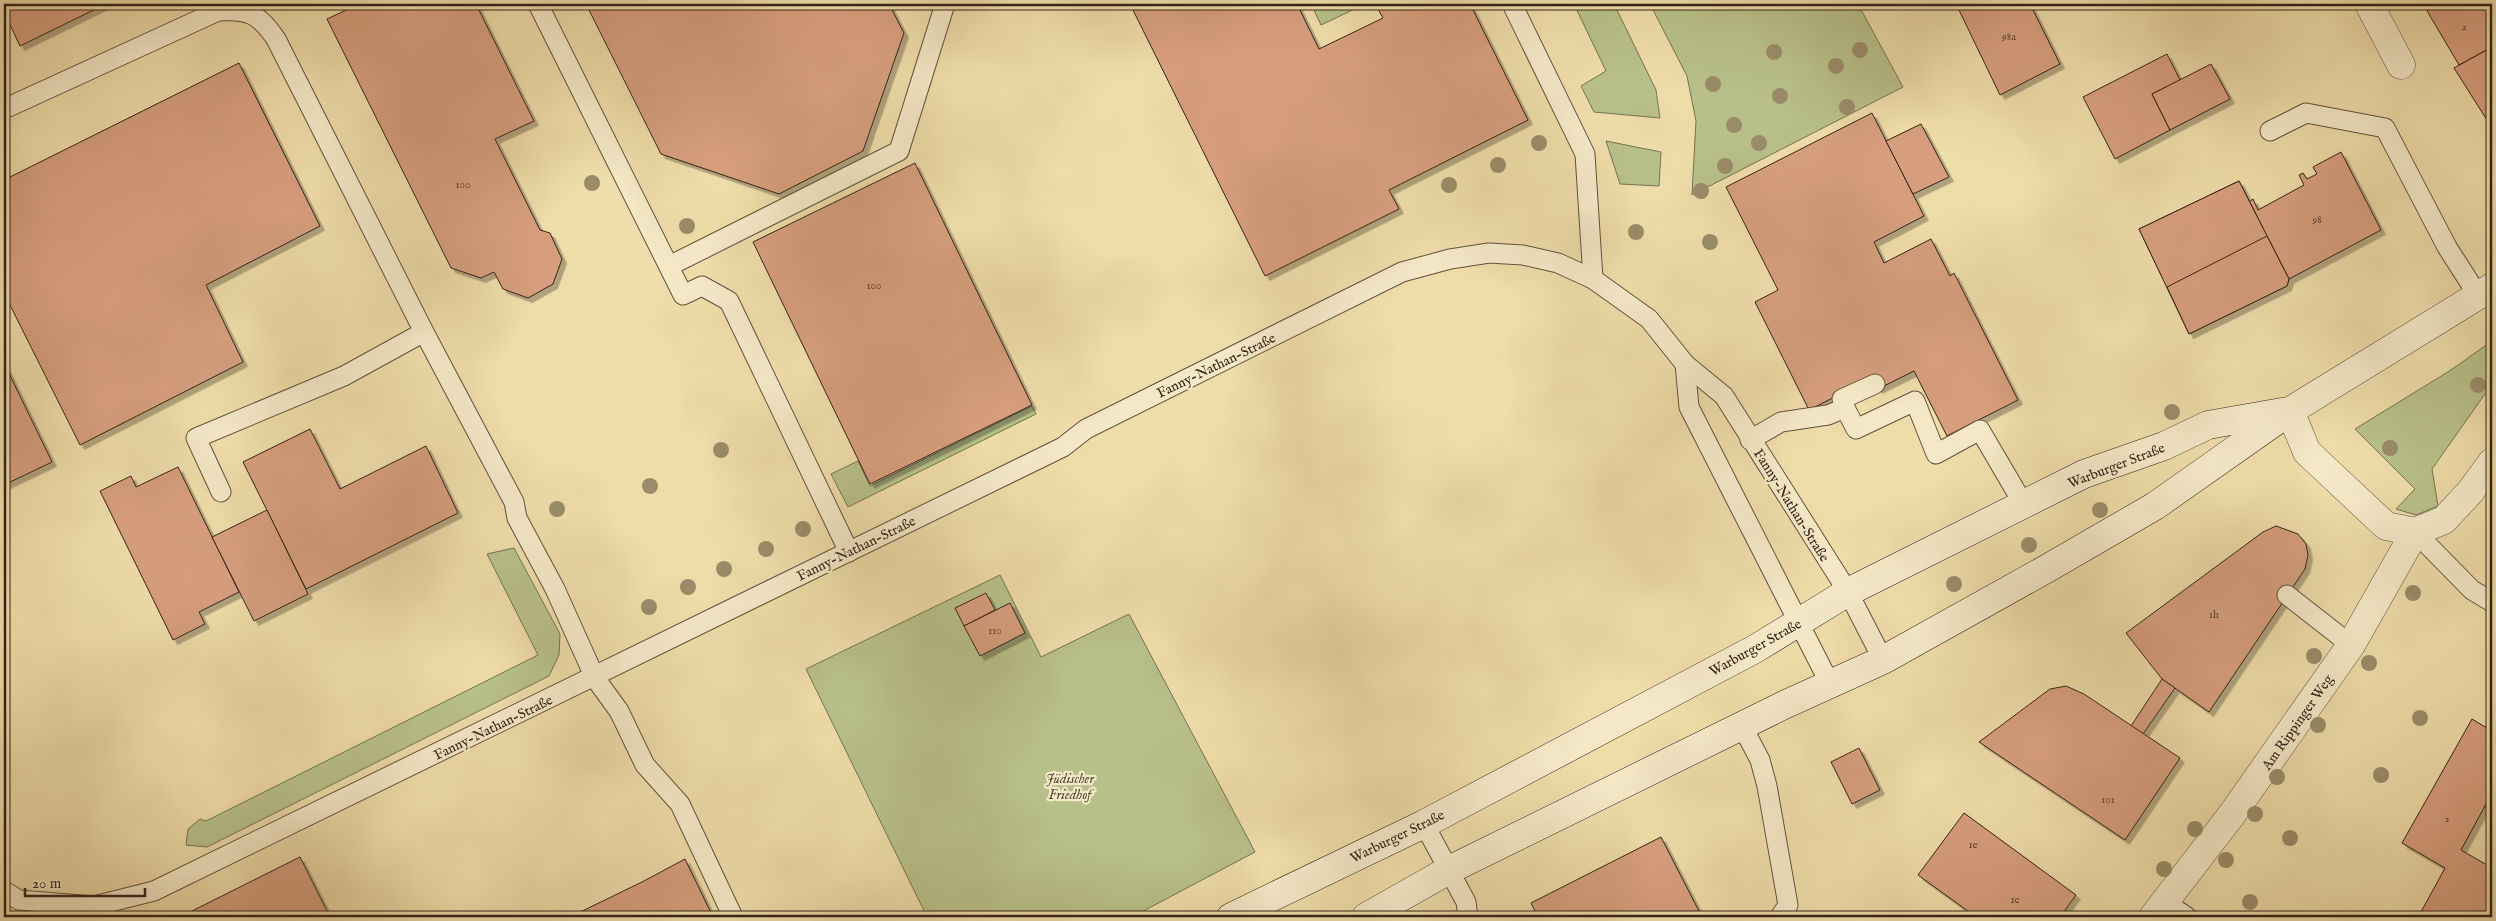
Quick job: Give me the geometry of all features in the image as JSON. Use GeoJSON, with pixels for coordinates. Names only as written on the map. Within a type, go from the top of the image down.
{"type":"FeatureCollection","features":[{"type":"Feature","properties":{"kind":"main road"},"geometry":{"type":"LineString","coordinates":[[2369,4],[2401,65]]}},
{"type":"Feature","properties":{"kind":"main road","name":"Warburger Straße"},"geometry":{"type":"LineString","coordinates":[[1366,917],[1449,870],[1742,726],[1883,660],[2155,506],[2290,411],[2486,292]]}},
{"type":"Feature","properties":{"kind":"main road"},"geometry":{"type":"LineString","coordinates":[[2290,411],[2306,452],[2386,526],[2415,532],[2444,520],[2470,492],[2492,462]]}},
{"type":"Feature","properties":{"kind":"main road","name":"Warburger Straße"},"geometry":{"type":"LineString","coordinates":[[1231,917],[1424,824],[1754,649],[1848,592],[2084,474],[2164,446],[2208,425],[2290,411]]}},
{"type":"Feature","properties":{"kind":"main road","name":"Am Rippinger Weg"},"geometry":{"type":"LineString","coordinates":[[2159,910],[2233,813],[2351,645],[2415,532]]}},
{"type":"Feature","properties":{"kind":"lane"},"geometry":{"type":"LineString","coordinates":[[538,4],[683,294],[702,286],[729,301],[849,552]]}},
{"type":"Feature","properties":{"kind":"lane"},"geometry":{"type":"LineString","coordinates":[[670,266],[899,151],[945,4]]}},
{"type":"Feature","properties":{"kind":"lane"},"geometry":{"type":"LineString","coordinates":[[1512,4],[1586,154],[1593,279]]}},
{"type":"Feature","properties":{"kind":"lane"},"geometry":{"type":"LineString","coordinates":[[4,109],[218,11],[250,13],[263,20],[276,39],[424,332],[514,502],[517,518],[554,589],[595,678],[620,711],[645,766],[680,804],[733,917]]}},
{"type":"Feature","properties":{"kind":"lane"},"geometry":{"type":"LineString","coordinates":[[2270,131],[2306,113],[2385,128],[2447,247],[2486,292]]}},
{"type":"Feature","properties":{"kind":"lane","name":"Fanny-Nathan-Straße"},"geometry":{"type":"LineString","coordinates":[[4,891],[19,900],[94,906],[154,892],[595,678],[616,664],[1063,447],[1086,430],[1402,272],[1450,259],[1488,253],[1523,255],[1558,263],[1593,279],[1649,319],[1685,364],[1724,396],[1750,440],[1848,592],[1883,660]]}},
{"type":"Feature","properties":{"kind":"lane"},"geometry":{"type":"LineString","coordinates":[[221,492],[196,438],[344,376],[424,332]]}},
{"type":"Feature","properties":{"kind":"lane"},"geometry":{"type":"LineString","coordinates":[[1685,364],[1689,408],[1830,684]]}},
{"type":"Feature","properties":{"kind":"lane"},"geometry":{"type":"LineString","coordinates":[[1875,384],[1842,399],[1856,429],[1915,401],[1936,454],[1980,430],[2024,505]]}},
{"type":"Feature","properties":{"kind":"lane"},"geometry":{"type":"LineString","coordinates":[[1750,440],[1781,422],[1828,415],[1845,408]]}},
{"type":"Feature","properties":{"kind":"lane"},"geometry":{"type":"LineString","coordinates":[[2415,532],[2472,590],[2492,602]]}},
{"type":"Feature","properties":{"kind":"lane"},"geometry":{"type":"LineString","coordinates":[[2287,595],[2351,645]]}},
{"type":"Feature","properties":{"kind":"lane"},"geometry":{"type":"LineString","coordinates":[[1742,726],[1760,760],[1767,786],[1788,905],[1780,917]]}},
{"type":"Feature","properties":{"kind":"lane"},"geometry":{"type":"LineString","coordinates":[[1424,824],[1466,902],[1468,917]]}},
{"type":"Feature","properties":{"kind":"lane","name":"Am Rippinger Weg"},"geometry":{"type":"LineString","coordinates":[[2159,910],[2187,917]]}},
{"type":"Feature","properties":{"kind":"green space"},"geometry":{"type":"Polygon","coordinates":[[[1311,4],[1361,4],[1361,6],[1321,25],[1311,4]]]}},
{"type":"Feature","properties":{"kind":"green space"},"geometry":{"type":"Polygon","coordinates":[[[1574,4],[1614,4],[1656,90],[1660,118],[1594,112],[1581,86],[1606,71],[1574,4]]]}},
{"type":"Feature","properties":{"kind":"green space"},"geometry":{"type":"Polygon","coordinates":[[[1650,4],[1858,4],[1903,87],[1692,195],[1696,121],[1687,76],[1650,4]]]}},
{"type":"Feature","properties":{"kind":"green space"},"geometry":{"type":"Polygon","coordinates":[[[1606,141],[1661,152],[1659,186],[1620,184],[1606,141]]]}},
{"type":"Feature","properties":{"kind":"green space"},"geometry":{"type":"Polygon","coordinates":[[[2492,341],[2492,384],[2432,469],[2438,506],[2416,515],[2396,509],[2415,489],[2355,429],[2451,370],[2492,341]]]}},
{"type":"Feature","properties":{"kind":"green space"},"geometry":{"type":"Polygon","coordinates":[[[1032,406],[1036,414],[848,507],[831,474],[858,461],[870,486],[1032,406]]]}},
{"type":"Feature","properties":{"kind":"green space"},"geometry":{"type":"Polygon","coordinates":[[[514,548],[560,634],[559,655],[549,676],[207,847],[186,845],[188,829],[200,819],[206,821],[538,655],[487,554],[514,548]]]}},
{"type":"Feature","properties":{"kind":"green space","name":"Jüdischer Friedhof"},"geometry":{"type":"Polygon","coordinates":[[[1000,575],[1041,657],[1129,614],[1255,852],[1132,917],[927,917],[806,669],[1000,575]]]}},
{"type":"Feature","properties":{"kind":"building"},"geometry":{"type":"Polygon","coordinates":[[[4,4],[106,4],[20,46],[4,12],[4,4]]]}},
{"type":"Feature","properties":{"kind":"building"},"geometry":{"type":"Polygon","coordinates":[[[359,4],[476,4],[534,121],[495,139],[540,230],[550,233],[562,259],[553,284],[528,298],[503,289],[494,272],[481,278],[451,268],[327,19],[359,4]]]}},
{"type":"Feature","properties":{"kind":"building"},"geometry":{"type":"Polygon","coordinates":[[[586,4],[889,4],[904,33],[863,151],[779,194],[661,154],[586,4]]]}},
{"type":"Feature","properties":{"kind":"building"},"geometry":{"type":"Polygon","coordinates":[[[1130,4],[1297,4],[1319,49],[1383,18],[1375,4],[1470,4],[1528,120],[1389,190],[1399,209],[1265,276],[1130,4]]]}},
{"type":"Feature","properties":{"kind":"building"},"geometry":{"type":"Polygon","coordinates":[[[1965,4],[2030,4],[2060,64],[2000,95],[1958,8],[1965,4]]]}},
{"type":"Feature","properties":{"kind":"building"},"geometry":{"type":"Polygon","coordinates":[[[2423,4],[2492,4],[2492,47],[2459,65],[2423,4]]]}},
{"type":"Feature","properties":{"kind":"building"},"geometry":{"type":"Polygon","coordinates":[[[2492,47],[2492,128],[2454,68],[2492,47]]]}},
{"type":"Feature","properties":{"kind":"building"},"geometry":{"type":"Polygon","coordinates":[[[2167,54],[2180,80],[2152,94],[2170,130],[2115,159],[2083,97],[2167,54]]]}},
{"type":"Feature","properties":{"kind":"building"},"geometry":{"type":"Polygon","coordinates":[[[239,63],[320,226],[206,285],[243,362],[80,445],[4,293],[4,180],[239,63]]]}},
{"type":"Feature","properties":{"kind":"building"},"geometry":{"type":"Polygon","coordinates":[[[2211,64],[2230,99],[2170,130],[2152,94],[2211,64]]]}},
{"type":"Feature","properties":{"kind":"building"},"geometry":{"type":"Polygon","coordinates":[[[1872,113],[1924,216],[1874,242],[1884,263],[1931,239],[1950,276],[1954,273],[2018,400],[1947,436],[1914,371],[1878,389],[1872,378],[1809,410],[1755,302],[1778,290],[1726,187],[1872,113]]]}},
{"type":"Feature","properties":{"kind":"building"},"geometry":{"type":"Polygon","coordinates":[[[1921,124],[1949,177],[1913,194],[1886,141],[1921,124]]]}},
{"type":"Feature","properties":{"kind":"building"},"geometry":{"type":"Polygon","coordinates":[[[2341,152],[2381,230],[2289,279],[2249,202],[2253,199],[2258,210],[2304,185],[2299,175],[2303,173],[2307,179],[2317,174],[2313,167],[2341,152]]]}},
{"type":"Feature","properties":{"kind":"building"},"geometry":{"type":"Polygon","coordinates":[[[915,163],[1032,405],[870,484],[753,242],[915,163]]]}},
{"type":"Feature","properties":{"kind":"building"},"geometry":{"type":"Polygon","coordinates":[[[2239,181],[2263,228],[2163,279],[2139,229],[2239,181]]]}},
{"type":"Feature","properties":{"kind":"building"},"geometry":{"type":"Polygon","coordinates":[[[2239,181],[2289,279],[2287,286],[2189,334],[2139,229],[2239,181]]]}},
{"type":"Feature","properties":{"kind":"building"},"geometry":{"type":"Polygon","coordinates":[[[2267,236],[2289,279],[2287,286],[2189,334],[2167,287],[2267,236]]]}},
{"type":"Feature","properties":{"kind":"building"},"geometry":{"type":"Polygon","coordinates":[[[4,363],[52,462],[4,485],[4,363]]]}},
{"type":"Feature","properties":{"kind":"building"},"geometry":{"type":"Polygon","coordinates":[[[310,429],[340,489],[426,446],[458,513],[306,589],[243,462],[310,429]]]}},
{"type":"Feature","properties":{"kind":"building"},"geometry":{"type":"Polygon","coordinates":[[[178,467],[239,592],[199,612],[205,624],[173,640],[100,491],[131,476],[136,487],[178,467]]]}},
{"type":"Feature","properties":{"kind":"building"},"geometry":{"type":"Polygon","coordinates":[[[267,510],[308,594],[254,621],[212,537],[267,510]]]}},
{"type":"Feature","properties":{"kind":"building"},"geometry":{"type":"Polygon","coordinates":[[[2276,526],[2298,534],[2306,544],[2308,555],[2305,569],[2209,712],[2162,679],[2126,633],[2263,532],[2276,526]]]}},
{"type":"Feature","properties":{"kind":"building"},"geometry":{"type":"Polygon","coordinates":[[[986,593],[995,610],[964,626],[955,608],[986,593]]]}},
{"type":"Feature","properties":{"kind":"building"},"geometry":{"type":"Polygon","coordinates":[[[1010,603],[1025,633],[980,656],[964,626],[1010,603]]]}},
{"type":"Feature","properties":{"kind":"building"},"geometry":{"type":"Polygon","coordinates":[[[2162,679],[2175,688],[2143,734],[2131,726],[2162,679]]]}},
{"type":"Feature","properties":{"kind":"building"},"geometry":{"type":"Polygon","coordinates":[[[2066,686],[2084,694],[2180,758],[2125,840],[1979,742],[2050,689],[2066,686]]]}},
{"type":"Feature","properties":{"kind":"building"},"geometry":{"type":"Polygon","coordinates":[[[2472,719],[2492,731],[2492,793],[2461,850],[2492,868],[2492,917],[2430,917],[2421,912],[2445,868],[2402,843],[2472,719]]]}},
{"type":"Feature","properties":{"kind":"building"},"geometry":{"type":"Polygon","coordinates":[[[1859,748],[1880,790],[1852,804],[1831,762],[1859,748]]]}},
{"type":"Feature","properties":{"kind":"building"},"geometry":{"type":"Polygon","coordinates":[[[1964,813],[2076,895],[2060,917],[1976,917],[1918,875],[1964,813]]]}},
{"type":"Feature","properties":{"kind":"building"},"geometry":{"type":"Polygon","coordinates":[[[1661,837],[1702,917],[1538,917],[1531,903],[1661,837]]]}},
{"type":"Feature","properties":{"kind":"building"},"geometry":{"type":"Polygon","coordinates":[[[300,857],[330,917],[180,917],[300,857]]]}},
{"type":"Feature","properties":{"kind":"building"},"geometry":{"type":"Polygon","coordinates":[[[685,859],[713,917],[570,917],[644,881],[685,859]]]}}]}
